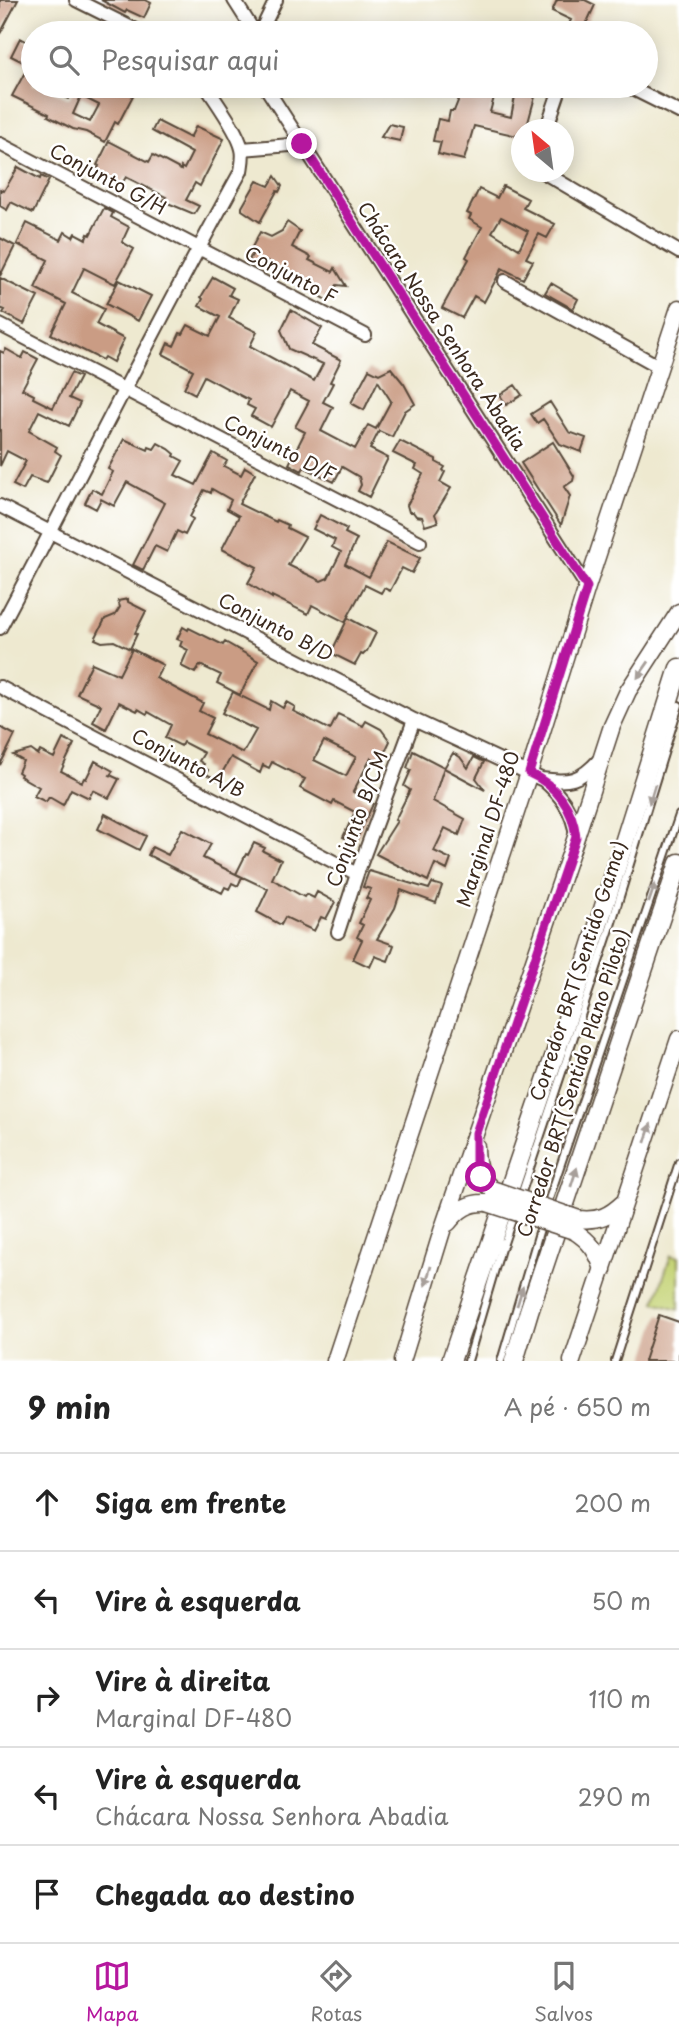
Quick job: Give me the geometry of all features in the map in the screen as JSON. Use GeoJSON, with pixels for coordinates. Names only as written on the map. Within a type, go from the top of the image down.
{"type":"FeatureCollection","features":[{"type":"Feature","properties":{"kind":"main road"},"geometry":{"type":"LineString","coordinates":[[451,1361],[589,954],[679,668]]}},
{"type":"Feature","properties":{"kind":"main road"},"geometry":{"type":"LineString","coordinates":[[514,1361],[678,867]]}},
{"type":"Feature","properties":{"kind":"street"},"geometry":{"type":"LineString","coordinates":[[76,0],[118,21]]}},
{"type":"Feature","properties":{"kind":"street"},"geometry":{"type":"LineString","coordinates":[[234,0],[249,21]]}},
{"type":"Feature","properties":{"kind":"street"},"geometry":{"type":"LineString","coordinates":[[265,21],[276,0]]}},
{"type":"Feature","properties":{"kind":"street"},"geometry":{"type":"LineString","coordinates":[[0,628],[124,388],[241,171],[243,159],[238,138],[213,98]]}},
{"type":"Feature","properties":{"kind":"street","name":"Chácara Nossa Senhora Abadia"},"geometry":{"type":"LineString","coordinates":[[273,98],[587,587]]}},
{"type":"Feature","properties":{"kind":"street"},"geometry":{"type":"LineString","coordinates":[[550,119],[557,98]]}},
{"type":"Feature","properties":{"kind":"street"},"geometry":{"type":"LineString","coordinates":[[652,98],[679,111]]}},
{"type":"Feature","properties":{"kind":"street","name":"Conjunto G/H"},"geometry":{"type":"LineString","coordinates":[[0,144],[198,248]]}},
{"type":"Feature","properties":{"kind":"street"},"geometry":{"type":"LineString","coordinates":[[242,149],[302,144]]}},
{"type":"Feature","properties":{"kind":"street"},"geometry":{"type":"LineString","coordinates":[[560,182],[679,252]]}},
{"type":"Feature","properties":{"kind":"street","name":"Conjunto F"},"geometry":{"type":"LineString","coordinates":[[198,248],[365,335]]}},
{"type":"Feature","properties":{"kind":"street"},"geometry":{"type":"LineString","coordinates":[[505,281],[660,367]]}},
{"type":"Feature","properties":{"kind":"street","name":"Marginal DF-480"},"geometry":{"type":"LineString","coordinates":[[335,1361],[535,776],[587,587],[679,308]]}},
{"type":"Feature","properties":{"kind":"street","name":"Conjunto D/F"},"geometry":{"type":"LineString","coordinates":[[0,325],[420,542]]}},
{"type":"Feature","properties":{"kind":"street","name":"Conjunto B/D"},"geometry":{"type":"LineString","coordinates":[[0,506],[414,720],[535,776]]}},
{"type":"Feature","properties":{"kind":"street"},"geometry":{"type":"LineString","coordinates":[[401,1361],[442,1231],[619,707],[679,612]]}},
{"type":"Feature","properties":{"kind":"street","name":"Conjunto A/B"},"geometry":{"type":"LineString","coordinates":[[0,687],[357,874]]}},
{"type":"Feature","properties":{"kind":"street","name":"Conjunto B/CM"},"geometry":{"type":"LineString","coordinates":[[338,932],[414,720]]}},
{"type":"Feature","properties":{"kind":"street"},"geometry":{"type":"LineString","coordinates":[[535,776],[559,781],[575,779],[591,769],[602,757]]}},
{"type":"Feature","properties":{"kind":"street"},"geometry":{"type":"LineString","coordinates":[[535,776],[566,804],[573,817],[576,837]]}},
{"type":"Feature","properties":{"kind":"street"},"geometry":{"type":"LineString","coordinates":[[572,1361],[679,1039]]}},
{"type":"Feature","properties":{"kind":"street"},"geometry":{"type":"LineString","coordinates":[[476,1133],[478,1170],[490,1196]]}},
{"type":"Feature","properties":{"kind":"street"},"geometry":{"type":"LineString","coordinates":[[442,1231],[453,1216],[466,1206],[490,1196],[577,1225],[596,1251],[603,1270]]}},
{"type":"Feature","properties":{"kind":"street"},"geometry":{"type":"LineString","coordinates":[[577,1225],[601,1219],[625,1201]]}},
{"type":"Feature","properties":{"kind":"lane","name":"Corredor BRT(Sentido Gama)"},"geometry":{"type":"LineString","coordinates":[[468,1361],[503,1246],[609,932],[679,705]]}},
{"type":"Feature","properties":{"kind":"lane","name":"Corredor BRT(Sentido Plano Piloto)"},"geometry":{"type":"LineString","coordinates":[[502,1361],[552,1190],[679,815]]}},
{"type":"Feature","properties":{"kind":"lane"},"geometry":{"type":"LineString","coordinates":[[615,1361],[679,1162]]}},
{"type":"Feature","properties":{"kind":"lane"},"geometry":{"type":"LineString","coordinates":[[500,1220],[503,1246]]}},
{"type":"Feature","properties":{"kind":"lane"},"geometry":{"type":"LineString","coordinates":[[502,1361],[529,1311]]}},
{"type":"Feature","properties":{"kind":"green space"},"geometry":{"type":"Polygon","coordinates":[[[671,1255],[679,1257],[679,1309],[655,1302],[671,1255]]]}},
{"type":"Feature","properties":{"kind":"building"},"geometry":{"type":"Polygon","coordinates":[[[0,0],[18,0],[0,34],[0,0]]]}},
{"type":"Feature","properties":{"kind":"building"},"geometry":{"type":"Polygon","coordinates":[[[101,0],[145,0],[151,3],[144,18],[127,10],[125,13],[101,0]]]}},
{"type":"Feature","properties":{"kind":"building"},"geometry":{"type":"Polygon","coordinates":[[[557,0],[585,0],[595,5],[588,21],[570,21],[552,11],[557,0]]]}},
{"type":"Feature","properties":{"kind":"building"},"geometry":{"type":"Polygon","coordinates":[[[20,38],[21,39],[21,61],[11,56],[20,38]]]}},
{"type":"Feature","properties":{"kind":"building"},"geometry":{"type":"Polygon","coordinates":[[[21,80],[21,98],[80,98],[73,114],[90,122],[99,105],[85,98],[132,98],[105,142],[86,132],[73,129],[12,96],[21,80]]]}},
{"type":"Feature","properties":{"kind":"building"},"geometry":{"type":"Polygon","coordinates":[[[459,98],[494,98],[490,112],[511,117],[515,98],[535,98],[529,119],[511,119],[511,134],[474,126],[464,160],[438,154],[441,142],[433,141],[438,119],[448,121],[450,111],[454,111],[459,98]]]}},
{"type":"Feature","properties":{"kind":"building"},"geometry":{"type":"Polygon","coordinates":[[[157,121],[190,138],[196,126],[224,139],[200,186],[195,183],[186,200],[199,206],[194,214],[163,201],[166,197],[126,177],[121,185],[96,172],[109,141],[149,162],[153,155],[181,170],[181,167],[184,169],[192,153],[152,131],[157,121]]]}},
{"type":"Feature","properties":{"kind":"building"},"geometry":{"type":"Polygon","coordinates":[[[389,124],[403,127],[400,141],[381,137],[389,124]]]}},
{"type":"Feature","properties":{"kind":"building"},"geometry":{"type":"Polygon","coordinates":[[[18,167],[40,179],[41,176],[49,180],[33,213],[11,202],[7,210],[0,206],[0,189],[4,191],[18,167]]]}},
{"type":"Feature","properties":{"kind":"building"},"geometry":{"type":"Polygon","coordinates":[[[275,176],[282,186],[260,222],[242,210],[242,207],[257,181],[269,186],[275,176]]]}},
{"type":"Feature","properties":{"kind":"building"},"geometry":{"type":"Polygon","coordinates":[[[503,186],[528,199],[523,208],[555,224],[547,238],[539,234],[526,258],[533,261],[523,279],[502,268],[484,302],[474,296],[462,318],[442,308],[469,259],[466,257],[482,227],[469,219],[471,215],[467,213],[479,189],[497,198],[503,186]],[[501,217],[492,232],[519,249],[528,231],[501,217]]]}},
{"type":"Feature","properties":{"kind":"building"},"geometry":{"type":"Polygon","coordinates":[[[104,208],[113,213],[111,217],[129,227],[122,242],[134,249],[115,284],[84,268],[72,293],[104,309],[96,324],[124,339],[113,362],[104,357],[102,360],[51,334],[66,304],[35,288],[48,260],[17,244],[27,223],[61,240],[65,232],[73,237],[75,233],[86,239],[104,208]]]}},
{"type":"Feature","properties":{"kind":"building"},"geometry":{"type":"Polygon","coordinates":[[[287,222],[300,231],[292,247],[311,257],[309,260],[333,272],[335,268],[346,286],[337,285],[328,301],[284,275],[286,271],[267,261],[263,268],[249,260],[253,253],[250,251],[260,232],[271,237],[282,231],[287,222]]]}},
{"type":"Feature","properties":{"kind":"building"},"geometry":{"type":"Polygon","coordinates":[[[0,238],[15,246],[0,276],[0,238]]]}},
{"type":"Feature","properties":{"kind":"building"},"geometry":{"type":"Polygon","coordinates":[[[213,277],[233,288],[229,295],[238,299],[229,318],[257,332],[250,346],[314,381],[323,364],[289,349],[281,330],[291,310],[322,328],[312,345],[341,360],[323,402],[333,407],[321,431],[355,449],[368,425],[376,429],[391,401],[378,381],[364,410],[351,403],[369,369],[379,374],[391,368],[404,384],[415,404],[405,411],[392,437],[379,431],[370,449],[388,458],[369,497],[358,491],[361,485],[359,477],[342,467],[334,482],[304,467],[302,471],[289,464],[305,432],[295,427],[309,401],[290,391],[271,427],[251,416],[255,409],[247,405],[249,400],[204,376],[195,394],[184,388],[193,370],[163,354],[168,343],[174,346],[180,333],[183,334],[188,325],[210,336],[220,317],[199,306],[203,299],[201,297],[213,277]]]}},
{"type":"Feature","properties":{"kind":"building"},"geometry":{"type":"Polygon","coordinates":[[[0,278],[38,297],[24,324],[3,313],[5,310],[0,308],[0,278]]]}},
{"type":"Feature","properties":{"kind":"building"},"geometry":{"type":"Polygon","coordinates":[[[119,280],[151,296],[138,321],[106,304],[119,280]]]}},
{"type":"Feature","properties":{"kind":"building"},"geometry":{"type":"Polygon","coordinates":[[[551,283],[578,299],[573,309],[545,293],[551,283]]]}},
{"type":"Feature","properties":{"kind":"building"},"geometry":{"type":"Polygon","coordinates":[[[6,349],[22,358],[25,352],[38,359],[22,389],[53,408],[71,373],[80,377],[69,398],[80,403],[69,426],[39,411],[29,431],[57,447],[55,451],[61,455],[47,483],[30,477],[23,490],[13,485],[26,461],[7,451],[0,466],[0,351],[4,353],[6,349]]]}},
{"type":"Feature","properties":{"kind":"building"},"geometry":{"type":"Polygon","coordinates":[[[515,385],[522,395],[506,405],[500,395],[515,385]]]}},
{"type":"Feature","properties":{"kind":"building"},"geometry":{"type":"Polygon","coordinates":[[[550,402],[569,432],[586,438],[581,452],[560,444],[543,419],[537,423],[531,414],[550,402]]]}},
{"type":"Feature","properties":{"kind":"building"},"geometry":{"type":"Polygon","coordinates":[[[124,439],[148,450],[149,447],[154,449],[158,443],[169,449],[183,461],[175,475],[196,485],[213,453],[227,461],[224,466],[241,475],[245,467],[255,473],[239,504],[288,525],[287,528],[305,537],[288,565],[321,581],[328,578],[341,552],[332,547],[335,540],[313,529],[320,515],[347,529],[345,533],[357,539],[345,564],[369,577],[387,542],[420,558],[412,573],[402,568],[390,591],[384,588],[381,593],[365,585],[345,622],[312,605],[308,614],[272,598],[248,583],[257,567],[222,549],[239,516],[227,509],[231,500],[212,489],[211,493],[204,490],[190,517],[193,519],[185,535],[177,531],[167,552],[155,546],[143,570],[133,565],[165,503],[127,482],[114,506],[101,499],[96,509],[85,503],[92,489],[102,494],[113,472],[108,469],[124,439]]]}},
{"type":"Feature","properties":{"kind":"building"},"geometry":{"type":"Polygon","coordinates":[[[400,441],[436,459],[436,462],[445,467],[440,482],[451,488],[435,514],[438,522],[425,526],[422,517],[409,512],[407,505],[423,474],[415,469],[417,465],[393,453],[400,441]]]}},
{"type":"Feature","properties":{"kind":"building"},"geometry":{"type":"Polygon","coordinates":[[[553,442],[574,476],[573,481],[564,487],[570,496],[561,525],[521,463],[553,442]]]}},
{"type":"Feature","properties":{"kind":"building"},"geometry":{"type":"Polygon","coordinates":[[[128,599],[128,602],[146,611],[130,649],[114,641],[102,642],[95,639],[105,619],[115,615],[120,607],[118,601],[128,599]]]}},
{"type":"Feature","properties":{"kind":"building"},"geometry":{"type":"Polygon","coordinates":[[[348,618],[376,633],[367,651],[361,654],[355,665],[331,653],[348,618]]]}},
{"type":"Feature","properties":{"kind":"building"},"geometry":{"type":"Polygon","coordinates":[[[183,627],[223,645],[225,642],[258,661],[240,695],[217,683],[221,675],[200,665],[195,673],[181,666],[188,650],[180,646],[182,641],[177,639],[183,627]]]}},
{"type":"Feature","properties":{"kind":"building"},"geometry":{"type":"Polygon","coordinates":[[[132,649],[163,665],[156,678],[203,703],[199,711],[213,718],[205,734],[243,753],[256,730],[222,713],[233,692],[269,710],[271,701],[283,708],[286,702],[295,707],[293,711],[330,730],[338,714],[363,726],[366,721],[381,729],[390,741],[380,762],[371,758],[353,792],[373,804],[355,843],[343,837],[355,812],[334,801],[332,805],[300,788],[305,779],[272,762],[269,768],[263,765],[260,773],[231,757],[218,780],[206,774],[208,770],[202,767],[204,764],[199,761],[204,753],[183,742],[181,746],[165,738],[171,725],[148,712],[137,711],[119,702],[106,729],[93,722],[101,705],[77,694],[92,663],[119,675],[132,649]],[[324,741],[314,760],[346,776],[356,757],[324,741]]]}},
{"type":"Feature","properties":{"kind":"building"},"geometry":{"type":"Polygon","coordinates":[[[0,727],[15,735],[0,765],[0,727]]]}},
{"type":"Feature","properties":{"kind":"building"},"geometry":{"type":"Polygon","coordinates":[[[63,739],[74,744],[61,771],[82,782],[95,761],[113,771],[110,775],[119,779],[109,798],[93,790],[89,798],[71,789],[63,805],[49,797],[46,802],[34,796],[39,787],[20,776],[18,772],[23,761],[13,755],[31,750],[38,755],[40,751],[54,758],[63,739]]]}},
{"type":"Feature","properties":{"kind":"building"},"geometry":{"type":"Polygon","coordinates":[[[413,751],[444,767],[433,801],[465,819],[459,835],[445,828],[434,851],[451,859],[447,870],[435,864],[428,881],[376,854],[397,821],[395,820],[410,790],[404,786],[411,770],[407,768],[413,751]]]}},
{"type":"Feature","properties":{"kind":"building"},"geometry":{"type":"Polygon","coordinates":[[[453,753],[460,757],[468,768],[474,757],[484,762],[476,778],[485,790],[444,768],[453,753]]]}},
{"type":"Feature","properties":{"kind":"building"},"geometry":{"type":"Polygon","coordinates":[[[105,814],[146,836],[139,850],[98,829],[105,814]]]}},
{"type":"Feature","properties":{"kind":"building"},"geometry":{"type":"Polygon","coordinates":[[[182,829],[211,844],[203,858],[242,877],[238,886],[232,883],[229,889],[225,887],[222,893],[148,855],[152,847],[168,855],[182,829]]]}},
{"type":"Feature","properties":{"kind":"building"},"geometry":{"type":"Polygon","coordinates":[[[254,843],[281,860],[272,879],[304,897],[306,894],[314,898],[317,892],[335,902],[326,919],[321,917],[314,931],[285,917],[281,925],[257,912],[268,889],[236,874],[254,843]]]}},
{"type":"Feature","properties":{"kind":"building"},"geometry":{"type":"Polygon","coordinates":[[[369,871],[429,889],[432,883],[442,886],[436,903],[401,890],[395,908],[377,939],[394,945],[388,961],[375,956],[370,967],[353,959],[362,940],[357,937],[363,925],[359,923],[370,900],[366,898],[371,889],[363,887],[369,871]]]}},
{"type":"Feature","properties":{"kind":"building"},"geometry":{"type":"Polygon","coordinates":[[[659,1315],[679,1322],[679,1361],[644,1361],[659,1315]]]}},
{"type":"Feature","properties":{"kind":"route"},"geometry":{"type":"LineString","coordinates":[[302,144],[587,587],[529,773],[541,779],[562,798],[573,817],[576,837],[476,1133],[476,1161],[481,1177]]}}]}
